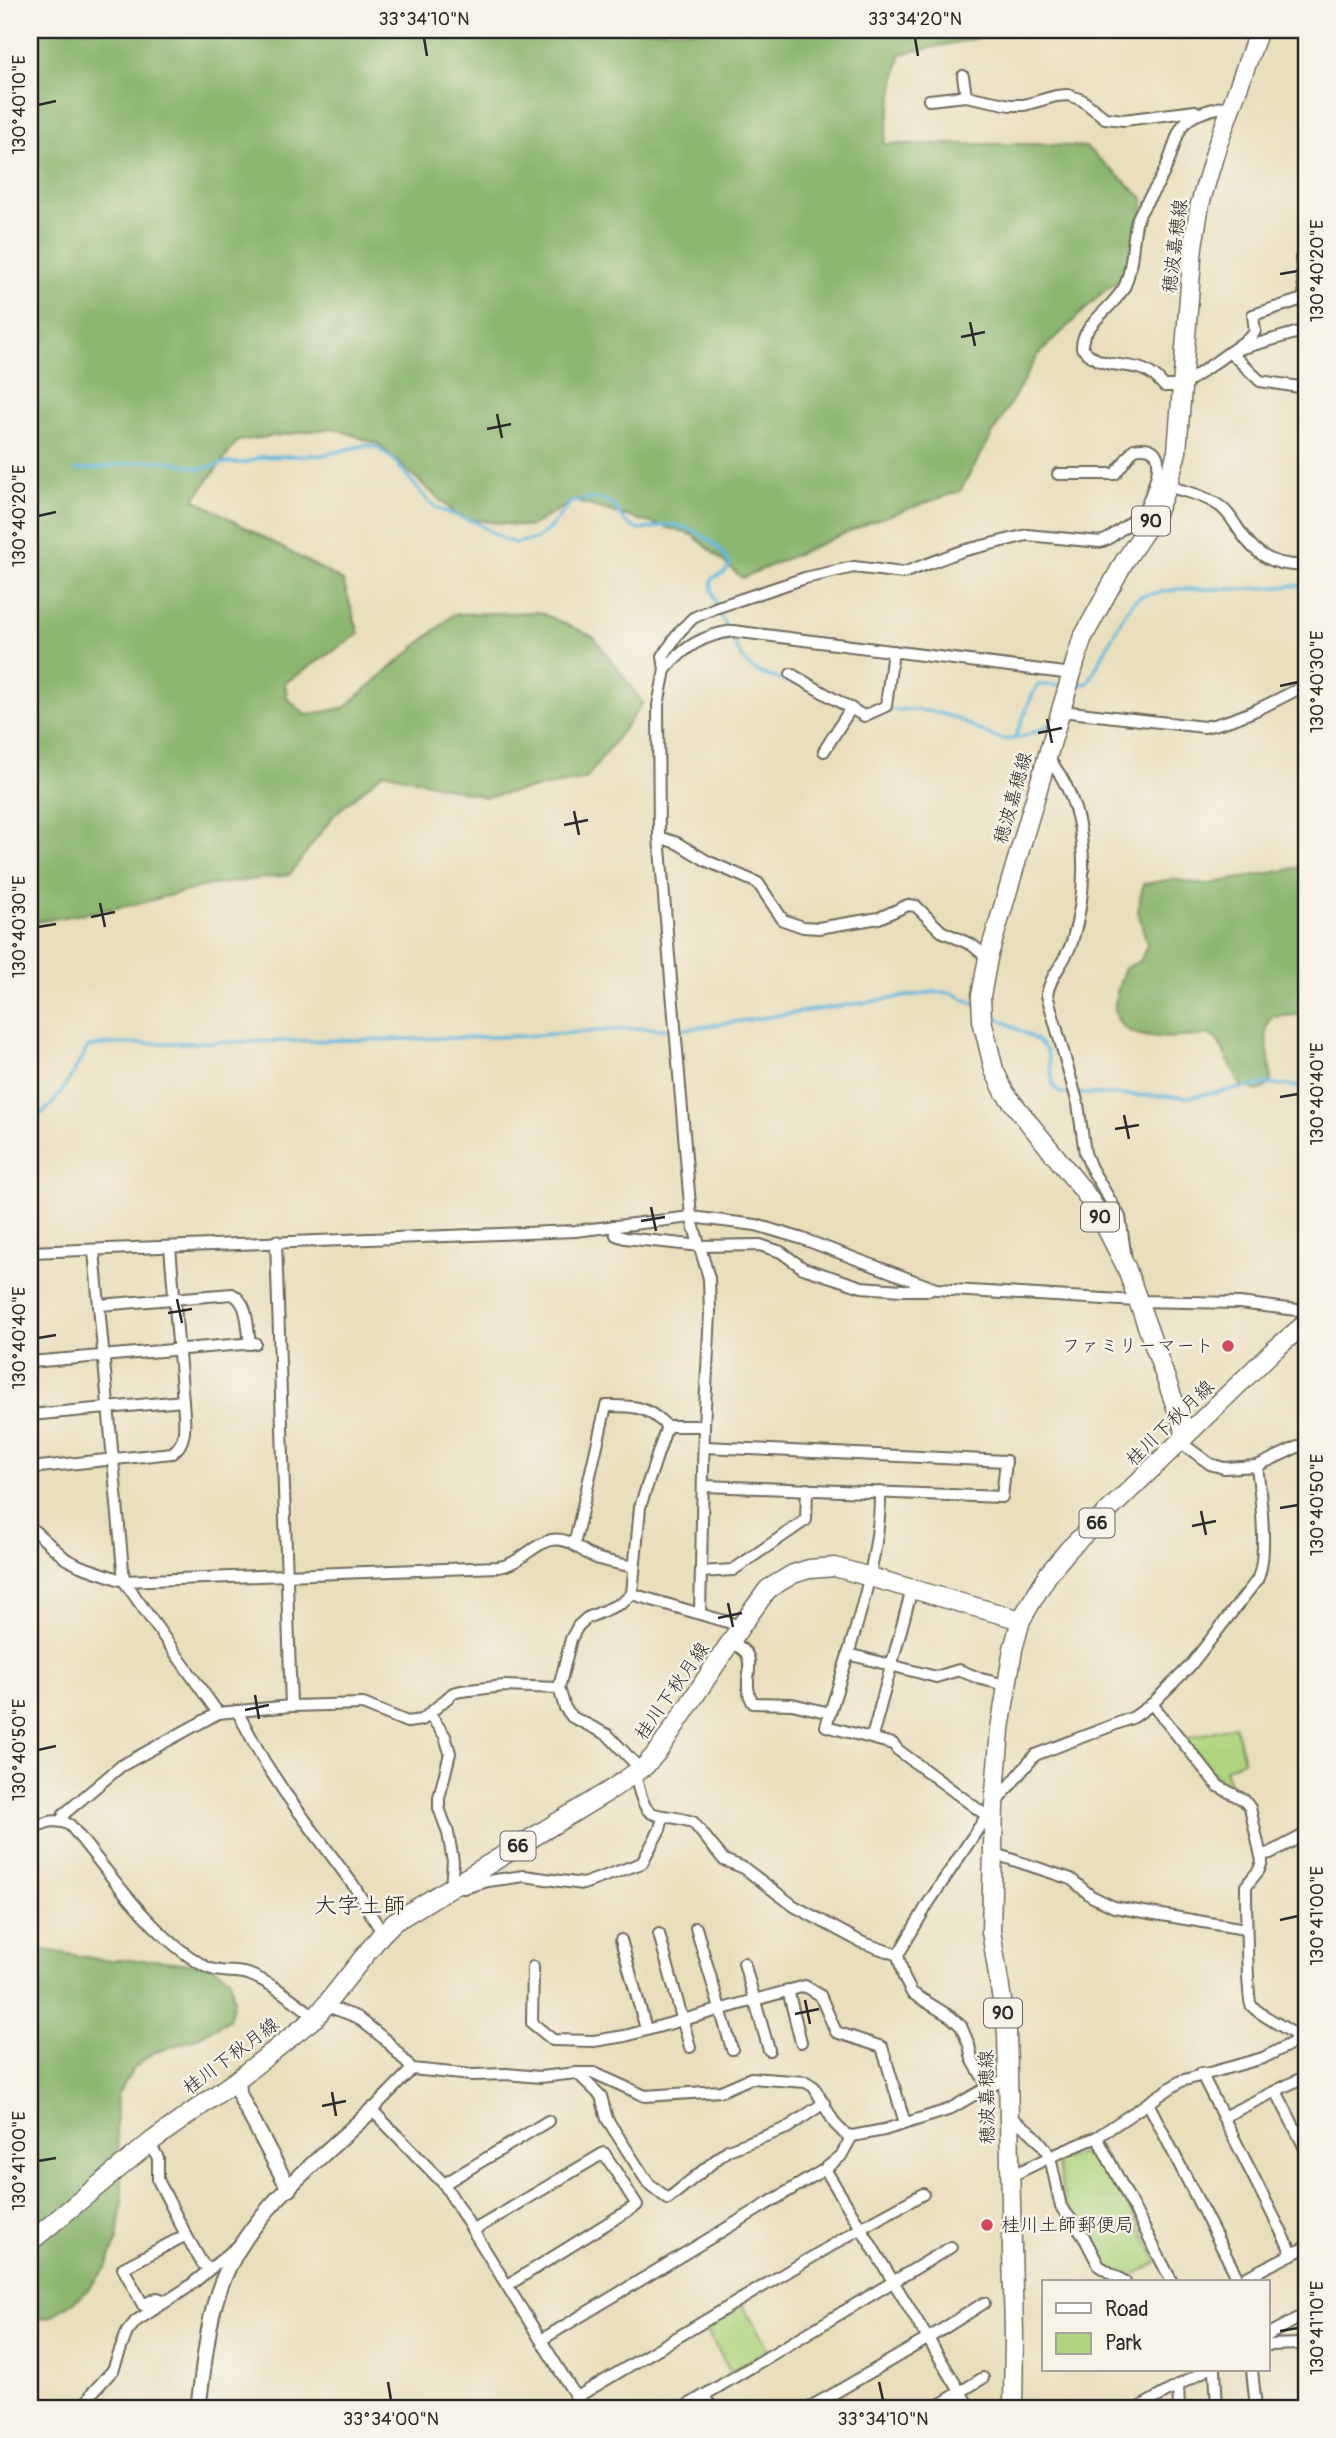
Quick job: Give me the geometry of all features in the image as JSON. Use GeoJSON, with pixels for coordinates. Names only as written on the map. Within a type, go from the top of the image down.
{"type":"FeatureCollection","features":[{"type":"Feature","properties":{"kind":"main road","name":"穂波嘉穂線"},"geometry":{"type":"LineString","coordinates":[[1183,1438],[1126,1267],[1085,1193],[1005,1093],[994,1070],[982,1020],[981,996],[988,958],[1082,639],[1102,598],[1167,486],[1177,452],[1193,246],[1200,204],[1217,146],[1259,30]]}},
{"type":"Feature","properties":{"kind":"main road","name":"桂川下秋月線"},"geometry":{"type":"LineString","coordinates":[[30,2242],[150,2143],[238,2079],[322,2011],[384,1931],[410,1910],[638,1771],[659,1750],[768,1589],[793,1574],[835,1567],[1021,1620],[1049,1573],[1069,1549],[1273,1351],[1306,1323]]}},
{"type":"Feature","properties":{"kind":"main road","name":"穂波嘉穂線"},"geometry":{"type":"LineString","coordinates":[[1013,2408],[1014,2334],[1007,2032],[991,1931],[990,1810],[1006,1685],[1021,1620]]}},
{"type":"Feature","properties":{"kind":"street"},"geometry":{"type":"LineString","coordinates":[[963,75],[966,96]]}},
{"type":"Feature","properties":{"kind":"street"},"geometry":{"type":"LineString","coordinates":[[929,100],[966,96],[1010,105],[1068,95],[1082,100],[1105,118],[1124,120],[1233,105]]}},
{"type":"Feature","properties":{"kind":"street"},"geometry":{"type":"LineString","coordinates":[[1205,109],[1189,118],[1176,135],[1161,179],[1136,221],[1126,285],[1086,332],[1082,348],[1097,362],[1147,369],[1156,375],[1164,386],[1182,386],[1252,336],[1255,331],[1253,315],[1306,298],[1301,258]]}},
{"type":"Feature","properties":{"kind":"street"},"geometry":{"type":"LineString","coordinates":[[1230,352],[1306,330]]}},
{"type":"Feature","properties":{"kind":"street"},"geometry":{"type":"LineString","coordinates":[[1230,352],[1260,381],[1306,388]]}},
{"type":"Feature","properties":{"kind":"street"},"geometry":{"type":"LineString","coordinates":[[700,1614],[709,1278],[691,1217],[659,836],[659,705],[665,670],[663,656],[693,618],[805,578],[854,567],[903,573],[962,551],[1027,535],[1100,542],[1108,540],[1150,514],[1160,465],[1153,451],[1142,447],[1135,449],[1115,474],[1058,474]]}},
{"type":"Feature","properties":{"kind":"street"},"geometry":{"type":"LineString","coordinates":[[1167,486],[1203,497],[1220,506],[1248,544],[1268,559],[1285,566],[1306,565]]}},
{"type":"Feature","properties":{"kind":"street"},"geometry":{"type":"LineString","coordinates":[[665,670],[678,654],[697,640],[713,633],[733,631],[1072,674]]}},
{"type":"Feature","properties":{"kind":"street"},"geometry":{"type":"LineString","coordinates":[[791,674],[864,716],[886,706],[893,651]]}},
{"type":"Feature","properties":{"kind":"street"},"geometry":{"type":"LineString","coordinates":[[1061,711],[1203,727],[1245,716],[1306,685]]}},
{"type":"Feature","properties":{"kind":"street"},"geometry":{"type":"LineString","coordinates":[[824,751],[851,708]]}},
{"type":"Feature","properties":{"kind":"street"},"geometry":{"type":"LineString","coordinates":[[1048,757],[1061,773],[1074,806],[1083,849],[1080,905],[1072,944],[1049,985],[1047,995],[1078,1104],[1085,1153],[1120,1217],[1126,1267]]}},
{"type":"Feature","properties":{"kind":"street"},"geometry":{"type":"LineString","coordinates":[[659,836],[677,843],[707,862],[758,883],[783,920],[803,928],[879,918],[908,905],[916,906],[941,931],[972,945],[988,958]]}},
{"type":"Feature","properties":{"kind":"street"},"geometry":{"type":"LineString","coordinates":[[30,1252],[575,1231],[691,1217],[768,1229],[803,1239],[936,1289]]}},
{"type":"Feature","properties":{"kind":"street"},"geometry":{"type":"LineString","coordinates":[[612,1226],[616,1235],[625,1238],[701,1246],[760,1245],[781,1252],[803,1268],[862,1287],[1137,1301],[1239,1303],[1306,1311]]}},
{"type":"Feature","properties":{"kind":"street"},"geometry":{"type":"LineString","coordinates":[[276,1241],[291,1706]]}},
{"type":"Feature","properties":{"kind":"street"},"geometry":{"type":"LineString","coordinates":[[30,1468],[177,1451],[185,1427],[170,1247]]}},
{"type":"Feature","properties":{"kind":"street"},"geometry":{"type":"LineString","coordinates":[[94,1251],[124,1581],[218,1713]]}},
{"type":"Feature","properties":{"kind":"street"},"geometry":{"type":"LineString","coordinates":[[30,1362],[253,1343],[244,1307],[237,1296],[226,1294],[100,1305]]}},
{"type":"Feature","properties":{"kind":"street"},"geometry":{"type":"LineString","coordinates":[[30,1415],[183,1401]]}},
{"type":"Feature","properties":{"kind":"street"},"geometry":{"type":"LineString","coordinates":[[574,1545],[606,1406],[638,1406],[656,1415],[667,1426],[704,1426]]}},
{"type":"Feature","properties":{"kind":"street"},"geometry":{"type":"LineString","coordinates":[[667,1426],[640,1507],[632,1594],[622,1603],[587,1618],[578,1626],[571,1639],[559,1688],[565,1708],[572,1717],[608,1735],[638,1771],[641,1802],[653,1814],[693,1822],[724,1860],[744,1868],[794,1906],[861,1942],[898,1955]]}},
{"type":"Feature","properties":{"kind":"street"},"geometry":{"type":"LineString","coordinates":[[1183,1438],[1210,1464],[1224,1468],[1257,1465],[1306,1443]]}},
{"type":"Feature","properties":{"kind":"street"},"geometry":{"type":"LineString","coordinates":[[704,1486],[1002,1497],[1006,1461],[705,1447]]}},
{"type":"Feature","properties":{"kind":"street"},"geometry":{"type":"LineString","coordinates":[[988,2087],[972,2059],[961,2026],[912,1993],[904,1978],[898,1955],[929,1902],[990,1810],[1035,1755],[1134,1717],[1152,1704],[1190,1666],[1261,1573],[1262,1532],[1257,1465]]}},
{"type":"Feature","properties":{"kind":"street"},"geometry":{"type":"LineString","coordinates":[[701,1572],[733,1570],[806,1520],[807,1489]]}},
{"type":"Feature","properties":{"kind":"street"},"geometry":{"type":"LineString","coordinates":[[880,1492],[869,1577],[826,1726],[893,1744],[898,1750],[990,1810]]}},
{"type":"Feature","properties":{"kind":"street"},"geometry":{"type":"LineString","coordinates":[[30,1527],[66,1559],[124,1581],[498,1567],[514,1563],[551,1540],[566,1540],[593,1557],[634,1567]]}},
{"type":"Feature","properties":{"kind":"street"},"geometry":{"type":"LineString","coordinates":[[872,1737],[912,1589]]}},
{"type":"Feature","properties":{"kind":"street"},"geometry":{"type":"LineString","coordinates":[[632,1594],[700,1614],[736,1634],[747,1653],[750,1665],[747,1693],[753,1703],[792,1704],[830,1713]]}},
{"type":"Feature","properties":{"kind":"street"},"geometry":{"type":"LineString","coordinates":[[848,1654],[936,1677],[959,1670],[1006,1685]]}},
{"type":"Feature","properties":{"kind":"street"},"geometry":{"type":"LineString","coordinates":[[62,1821],[64,1814],[121,1766],[218,1713],[291,1706],[363,1704],[407,1722],[430,1716],[453,1693],[461,1690],[504,1686],[559,1688]]}},
{"type":"Feature","properties":{"kind":"street"},"geometry":{"type":"LineString","coordinates":[[1152,1704],[1217,1786],[1244,1800],[1251,1808],[1262,1861],[1259,1870],[1246,1886],[1248,1905],[1245,1930],[1249,1959],[1249,1999],[1252,2007],[1303,2037]]}},
{"type":"Feature","properties":{"kind":"street"},"geometry":{"type":"LineString","coordinates":[[237,1711],[285,1793],[384,1931]]}},
{"type":"Feature","properties":{"kind":"street"},"geometry":{"type":"LineString","coordinates":[[430,1716],[445,1736],[450,1753],[439,1798],[439,1808],[448,1833],[453,1861],[450,1887],[464,1888],[488,1881],[524,1876],[583,1884],[642,1863],[660,1829],[663,1817]]}},
{"type":"Feature","properties":{"kind":"street"},"geometry":{"type":"LineString","coordinates":[[30,1829],[53,1820],[70,1825],[130,1901],[189,1955],[209,1969],[245,1973],[322,2011],[357,2017],[387,2041],[412,2069],[472,2075],[540,2077],[577,2073],[603,2076],[645,2096],[721,2091],[751,2078],[806,2082],[814,2087],[835,2123],[845,2134],[852,2136],[884,2130],[948,2110],[1007,2079]]}},
{"type":"Feature","properties":{"kind":"street"},"geometry":{"type":"LineString","coordinates":[[1261,1855],[1306,1834]]}},
{"type":"Feature","properties":{"kind":"street"},"geometry":{"type":"LineString","coordinates":[[992,1853],[1071,1879],[1091,1896],[1114,1907],[1245,1930]]}},
{"type":"Feature","properties":{"kind":"street"},"geometry":{"type":"LineString","coordinates":[[696,1928],[732,2049]]}},
{"type":"Feature","properties":{"kind":"street"},"geometry":{"type":"LineString","coordinates":[[660,1934],[690,2047]]}},
{"type":"Feature","properties":{"kind":"street"},"geometry":{"type":"LineString","coordinates":[[621,1940],[646,2029]]}},
{"type":"Feature","properties":{"kind":"street"},"geometry":{"type":"LineString","coordinates":[[744,1963],[769,2050]]}},
{"type":"Feature","properties":{"kind":"street"},"geometry":{"type":"LineString","coordinates":[[533,1967],[532,2023],[553,2040],[594,2041],[804,1986],[820,1995],[836,2032],[882,2048],[905,2123]]}},
{"type":"Feature","properties":{"kind":"street"},"geometry":{"type":"LineString","coordinates":[[788,1990],[801,2042]]}},
{"type":"Feature","properties":{"kind":"street"},"geometry":{"type":"LineString","coordinates":[[1009,2177],[1097,2137],[1181,2081],[1201,2073],[1263,2058],[1303,2037]]}},
{"type":"Feature","properties":{"kind":"street"},"geometry":{"type":"LineString","coordinates":[[198,2408],[215,2305],[221,2283],[240,2244],[259,2219],[412,2069]]}},
{"type":"Feature","properties":{"kind":"street"},"geometry":{"type":"LineString","coordinates":[[577,2073],[601,2095],[607,2119],[648,2183],[668,2199],[728,2150],[787,2128],[824,2104]]}},
{"type":"Feature","properties":{"kind":"street"},"geometry":{"type":"LineString","coordinates":[[1201,2073],[1292,2253]]}},
{"type":"Feature","properties":{"kind":"street"},"geometry":{"type":"LineString","coordinates":[[1223,2117],[1306,2076]]}},
{"type":"Feature","properties":{"kind":"street"},"geometry":{"type":"LineString","coordinates":[[238,2079],[239,2093],[244,2104],[289,2189]]}},
{"type":"Feature","properties":{"kind":"street"},"geometry":{"type":"LineString","coordinates":[[1276,2091],[1306,2150]]}},
{"type":"Feature","properties":{"kind":"street"},"geometry":{"type":"LineString","coordinates":[[1148,2103],[1240,2280]]}},
{"type":"Feature","properties":{"kind":"street"},"geometry":{"type":"LineString","coordinates":[[372,2109],[444,2184],[583,2408]]}},
{"type":"Feature","properties":{"kind":"street"},"geometry":{"type":"LineString","coordinates":[[1007,2115],[1027,2127],[1037,2137],[1050,2157],[1061,2207],[1082,2233],[1094,2259],[1122,2280]]}},
{"type":"Feature","properties":{"kind":"street"},"geometry":{"type":"LineString","coordinates":[[444,2184],[548,2121]]}},
{"type":"Feature","properties":{"kind":"street"},"geometry":{"type":"LineString","coordinates":[[541,2340],[825,2169],[841,2156],[852,2136]]}},
{"type":"Feature","properties":{"kind":"street"},"geometry":{"type":"LineString","coordinates":[[1097,2137],[1171,2280]]}},
{"type":"Feature","properties":{"kind":"street"},"geometry":{"type":"LineString","coordinates":[[474,2230],[620,2141]]}},
{"type":"Feature","properties":{"kind":"street"},"geometry":{"type":"LineString","coordinates":[[150,2143],[158,2158],[158,2180],[202,2263],[209,2269]]}},
{"type":"Feature","properties":{"kind":"street"},"geometry":{"type":"LineString","coordinates":[[604,2153],[637,2205]]}},
{"type":"Feature","properties":{"kind":"street"},"geometry":{"type":"LineString","coordinates":[[825,2169],[970,2408]]}},
{"type":"Feature","properties":{"kind":"street"},"geometry":{"type":"LineString","coordinates":[[508,2285],[657,2192]]}},
{"type":"Feature","properties":{"kind":"street"},"geometry":{"type":"LineString","coordinates":[[577,2397],[860,2228],[923,2194]]}},
{"type":"Feature","properties":{"kind":"street"},"geometry":{"type":"LineString","coordinates":[[167,2301],[157,2298],[143,2305],[123,2268],[186,2235]]}},
{"type":"Feature","properties":{"kind":"street"},"geometry":{"type":"LineString","coordinates":[[83,2408],[92,2393],[113,2370],[127,2332],[136,2321],[167,2301],[240,2244]]}},
{"type":"Feature","properties":{"kind":"street"},"geometry":{"type":"LineString","coordinates":[[1243,2280],[1306,2246]]}},
{"type":"Feature","properties":{"kind":"street"},"geometry":{"type":"LineString","coordinates":[[683,2408],[951,2247]]}},
{"type":"Feature","properties":{"kind":"street"},"geometry":{"type":"LineString","coordinates":[[808,2408],[984,2303]]}},
{"type":"Feature","properties":{"kind":"street"},"geometry":{"type":"LineString","coordinates":[[1270,2331],[1306,2314]]}},
{"type":"Feature","properties":{"kind":"street"},"geometry":{"type":"LineString","coordinates":[[1270,2345],[1301,2344],[1306,2347]]}},
{"type":"Feature","properties":{"kind":"street"},"geometry":{"type":"LineString","coordinates":[[1138,2408],[1202,2372]]}},
{"type":"Feature","properties":{"kind":"street"},"geometry":{"type":"LineString","coordinates":[[1215,2372],[1217,2408]]}},
{"type":"Feature","properties":{"kind":"street"},"geometry":{"type":"LineString","coordinates":[[1252,2372],[1256,2408]]}},
{"type":"Feature","properties":{"kind":"street"},"geometry":{"type":"LineString","coordinates":[[933,2408],[982,2378]]}},
{"type":"Feature","properties":{"kind":"street"},"geometry":{"type":"LineString","coordinates":[[1178,2386],[1180,2408]]}},
{"type":"Feature","properties":{"kind":"street"},"geometry":{"type":"LineString","coordinates":[[704,2396],[712,2408]]}},
{"type":"Feature","properties":{"kind":"street"},"geometry":{"type":"LineString","coordinates":[[828,2397],[834,2408]]}},
{"type":"Feature","properties":{"kind":"green space"},"geometry":{"type":"Polygon","coordinates":[[[30,30],[1018,30],[900,54],[884,144],[1036,144],[1086,147],[1144,199],[1138,249],[1128,273],[1102,293],[1038,355],[960,491],[873,521],[742,578],[693,535],[574,501],[529,527],[460,518],[378,444],[333,428],[238,441],[194,499],[343,581],[359,634],[285,683],[287,698],[306,715],[344,708],[454,614],[539,612],[594,637],[643,703],[586,779],[485,797],[384,772],[335,814],[289,875],[210,885],[133,905],[30,923],[30,30]]]}},
{"type":"Feature","properties":{"kind":"green space"},"geometry":{"type":"Polygon","coordinates":[[[1306,866],[1306,1014],[1272,1017],[1266,1033],[1270,1085],[1258,1091],[1241,1086],[1218,1041],[1210,1035],[1168,1038],[1138,1035],[1126,1029],[1118,1020],[1115,1002],[1124,969],[1141,960],[1147,944],[1138,911],[1143,884],[1174,879],[1204,885],[1306,866]]]}},
{"type":"Feature","properties":{"kind":"green space"},"geometry":{"type":"Polygon","coordinates":[[[1235,1726],[1244,1760],[1225,1769],[1232,1790],[1225,1787],[1184,1739],[1235,1726]]]}},
{"type":"Feature","properties":{"kind":"green space"},"geometry":{"type":"Polygon","coordinates":[[[30,1941],[40,1949],[103,1960],[154,1960],[212,1966],[230,1978],[234,2001],[229,2020],[192,2040],[153,2053],[134,2068],[117,2095],[116,2126],[123,2196],[117,2240],[106,2268],[82,2296],[50,2317],[30,2321],[30,1941]]]}},
{"type":"Feature","properties":{"kind":"green space"},"geometry":{"type":"Polygon","coordinates":[[[1098,2146],[1158,2262],[1132,2276],[1116,2273],[1098,2260],[1095,2244],[1081,2221],[1066,2207],[1057,2162],[1098,2146]]]}},
{"type":"Feature","properties":{"kind":"green space"},"geometry":{"type":"Polygon","coordinates":[[[742,2304],[769,2349],[731,2372],[704,2326],[742,2304]]]}},
{"type":"Feature","properties":{"kind":"waterway"},"geometry":{"type":"LineString","coordinates":[[76,470],[150,460],[173,462],[200,469],[226,463],[244,463],[261,457],[322,455],[366,445],[376,447],[393,459],[429,502],[441,510],[475,522],[515,543],[536,539],[550,528],[571,502],[598,498],[610,502],[624,520],[635,528],[681,526],[714,544],[730,565],[725,572],[714,578],[712,588],[725,625],[744,661],[760,673],[800,684]]}},
{"type":"Feature","properties":{"kind":"waterway"},"geometry":{"type":"LineString","coordinates":[[1076,685],[1088,683],[1125,613],[1141,596],[1178,589],[1247,589],[1306,585]]}},
{"type":"Feature","properties":{"kind":"waterway"},"geometry":{"type":"LineString","coordinates":[[1015,738],[1038,685],[1062,685]]}},
{"type":"Feature","properties":{"kind":"waterway"},"geometry":{"type":"LineString","coordinates":[[887,710],[940,713],[1003,739],[1022,737],[1051,724]]}},
{"type":"Feature","properties":{"kind":"waterway"},"geometry":{"type":"LineString","coordinates":[[30,1118],[39,1115],[56,1099],[88,1047],[110,1044],[525,1036],[641,1028],[680,1030],[935,992],[952,993],[975,1004]]}},
{"type":"Feature","properties":{"kind":"waterway"},"geometry":{"type":"LineString","coordinates":[[988,1012],[1038,1041],[1047,1051],[1054,1088],[1061,1093],[1189,1097],[1266,1084],[1306,1089]]}},
{"type":"Feature","properties":{"kind":"place","name":"ファミリーマート"},"geometry":{"type":"Point","coordinates":[1228,1346]}},
{"type":"Feature","properties":{"kind":"place","name":"桂川土師郵便局"},"geometry":{"type":"Point","coordinates":[987,2225]}},
{"type":"Feature","properties":{"kind":"district","name":"大字土師"},"geometry":{"type":"Point","coordinates":[360,1905]}}]}
